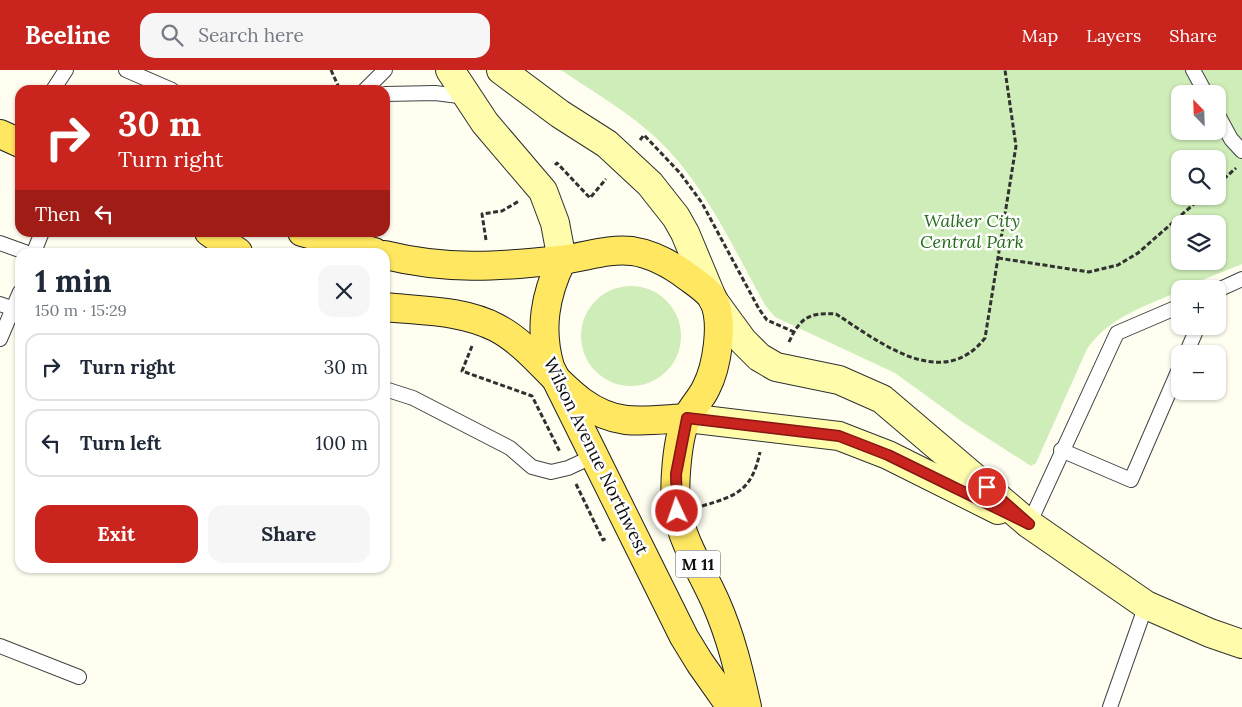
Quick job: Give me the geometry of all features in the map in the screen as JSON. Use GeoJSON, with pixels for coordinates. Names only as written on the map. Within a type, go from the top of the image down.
{"type":"FeatureCollection","features":[{"type":"Feature","properties":{"kind":"main road"},"geometry":{"type":"LineString","coordinates":[[450,70],[485,123],[543,191],[556,223],[562,260]]}},
{"type":"Feature","properties":{"kind":"main road"},"geometry":{"type":"LineString","coordinates":[[501,70],[560,114],[607,144],[637,169],[676,217],[696,254],[713,300]]}},
{"type":"Feature","properties":{"kind":"main road"},"geometry":{"type":"LineString","coordinates":[[0,134],[15,140]]}},
{"type":"Feature","properties":{"kind":"main road"},"geometry":{"type":"LineString","coordinates":[[216,237],[232,248]]}},
{"type":"Feature","properties":{"kind":"main road"},"geometry":{"type":"LineString","coordinates":[[320,237],[360,248]]}},
{"type":"Feature","properties":{"kind":"main road"},"geometry":{"type":"LineString","coordinates":[[390,256],[429,264],[466,268],[562,260],[602,252],[634,252],[661,260],[681,272],[713,300],[743,340],[766,362],[792,372],[839,380],[882,399],[1029,524],[1146,605],[1210,633],[1242,644]]}},
{"type":"Feature","properties":{"kind":"main road","name":"Wilson Avenue Northwest"},"geometry":{"type":"LineString","coordinates":[[562,260],[551,285],[545,314],[545,348],[553,374],[684,637],[710,679],[731,707]]}},
{"type":"Feature","properties":{"kind":"main road","name":"M 11"},"geometry":{"type":"LineString","coordinates":[[713,300],[718,333],[714,365],[706,388],[687,418],[676,474],[677,511],[682,528],[731,639],[747,707]]}},
{"type":"Feature","properties":{"kind":"main road","name":"M 11"},"geometry":{"type":"LineString","coordinates":[[390,308],[455,314],[482,321],[511,336],[553,374]]}},
{"type":"Feature","properties":{"kind":"main road"},"geometry":{"type":"LineString","coordinates":[[553,374],[573,396],[585,405],[617,418],[634,420],[687,418],[839,436],[888,455],[1029,524]]}},
{"type":"Feature","properties":{"kind":"lane"},"geometry":{"type":"LineString","coordinates":[[57,85],[66,70]]}},
{"type":"Feature","properties":{"kind":"lane"},"geometry":{"type":"LineString","coordinates":[[126,70],[160,85]]}},
{"type":"Feature","properties":{"kind":"lane"},"geometry":{"type":"LineString","coordinates":[[370,85],[385,70]]}},
{"type":"Feature","properties":{"kind":"lane"},"geometry":{"type":"LineString","coordinates":[[1193,70],[1201,85]]}},
{"type":"Feature","properties":{"kind":"lane"},"geometry":{"type":"LineString","coordinates":[[390,94],[435,93],[467,98]]}},
{"type":"Feature","properties":{"kind":"lane"},"geometry":{"type":"LineString","coordinates":[[1226,130],[1231,140],[1242,151]]}},
{"type":"Feature","properties":{"kind":"lane"},"geometry":{"type":"LineString","coordinates":[[0,243],[15,248]]}},
{"type":"Feature","properties":{"kind":"lane"},"geometry":{"type":"LineString","coordinates":[[1226,286],[1242,279]]}},
{"type":"Feature","properties":{"kind":"lane"},"geometry":{"type":"LineString","coordinates":[[0,304],[15,309]]}},
{"type":"Feature","properties":{"kind":"lane"},"geometry":{"type":"LineString","coordinates":[[1029,524],[1061,450],[1117,333],[1171,310]]}},
{"type":"Feature","properties":{"kind":"lane"},"geometry":{"type":"LineString","coordinates":[[0,338],[15,313]]}},
{"type":"Feature","properties":{"kind":"lane"},"geometry":{"type":"LineString","coordinates":[[1061,450],[1132,480],[1171,389]]}},
{"type":"Feature","properties":{"kind":"lane"},"geometry":{"type":"LineString","coordinates":[[390,391],[413,398],[510,448],[532,467],[551,472],[568,468],[594,456]]}},
{"type":"Feature","properties":{"kind":"lane"},"geometry":{"type":"LineString","coordinates":[[1110,707],[1146,605]]}},
{"type":"Feature","properties":{"kind":"lane"},"geometry":{"type":"LineString","coordinates":[[0,646],[79,677]]}},
{"type":"Feature","properties":{"kind":"path"},"geometry":{"type":"LineString","coordinates":[[332,70],[338,85]]}},
{"type":"Feature","properties":{"kind":"path"},"geometry":{"type":"LineString","coordinates":[[794,332],[803,320],[814,314],[836,314],[902,355],[938,362],[955,360],[976,350],[984,338],[1016,146],[1005,70]]}},
{"type":"Feature","properties":{"kind":"path"},"geometry":{"type":"LineString","coordinates":[[551,170],[557,163],[590,198],[609,176]]}},
{"type":"Feature","properties":{"kind":"path"},"geometry":{"type":"LineString","coordinates":[[1226,177],[1242,163]]}},
{"type":"Feature","properties":{"kind":"path"},"geometry":{"type":"LineString","coordinates":[[487,246],[482,214],[502,211],[523,198]]}},
{"type":"Feature","properties":{"kind":"path"},"geometry":{"type":"LineString","coordinates":[[998,258],[1089,272],[1118,265],[1138,253],[1193,205]]}},
{"type":"Feature","properties":{"kind":"path"},"geometry":{"type":"LineString","coordinates":[[474,341],[462,371],[532,396],[603,540],[610,536]]}},
{"type":"Feature","properties":{"kind":"path"},"geometry":{"type":"LineString","coordinates":[[697,507],[728,499],[742,490],[757,469],[760,444]]}},
{"type":"Feature","properties":{"kind":"green space","name":"Walker City Central Park"},"geometry":{"type":"Polygon","coordinates":[[[561,70],[1242,70],[1242,264],[1202,280],[1171,280],[1171,295],[1129,314],[1096,338],[1087,349],[1036,463],[1031,466],[964,423],[895,373],[775,317],[765,305],[713,211],[683,167],[666,147],[646,129],[561,70]]]}},
{"type":"Feature","properties":{"kind":"green space"},"geometry":{"type":"Polygon","coordinates":[[[631,286],[650,290],[666,301],[677,317],[681,336],[677,355],[666,371],[650,382],[631,386],[612,382],[596,371],[585,355],[581,336],[585,317],[596,301],[612,290],[631,286]]]}},
{"type":"Feature","properties":{"kind":"route"},"geometry":{"type":"LineString","coordinates":[[677,511],[675,495],[676,474],[678,456],[687,418],[839,436],[888,455],[916,471],[1029,524],[987,487]]}}]}
